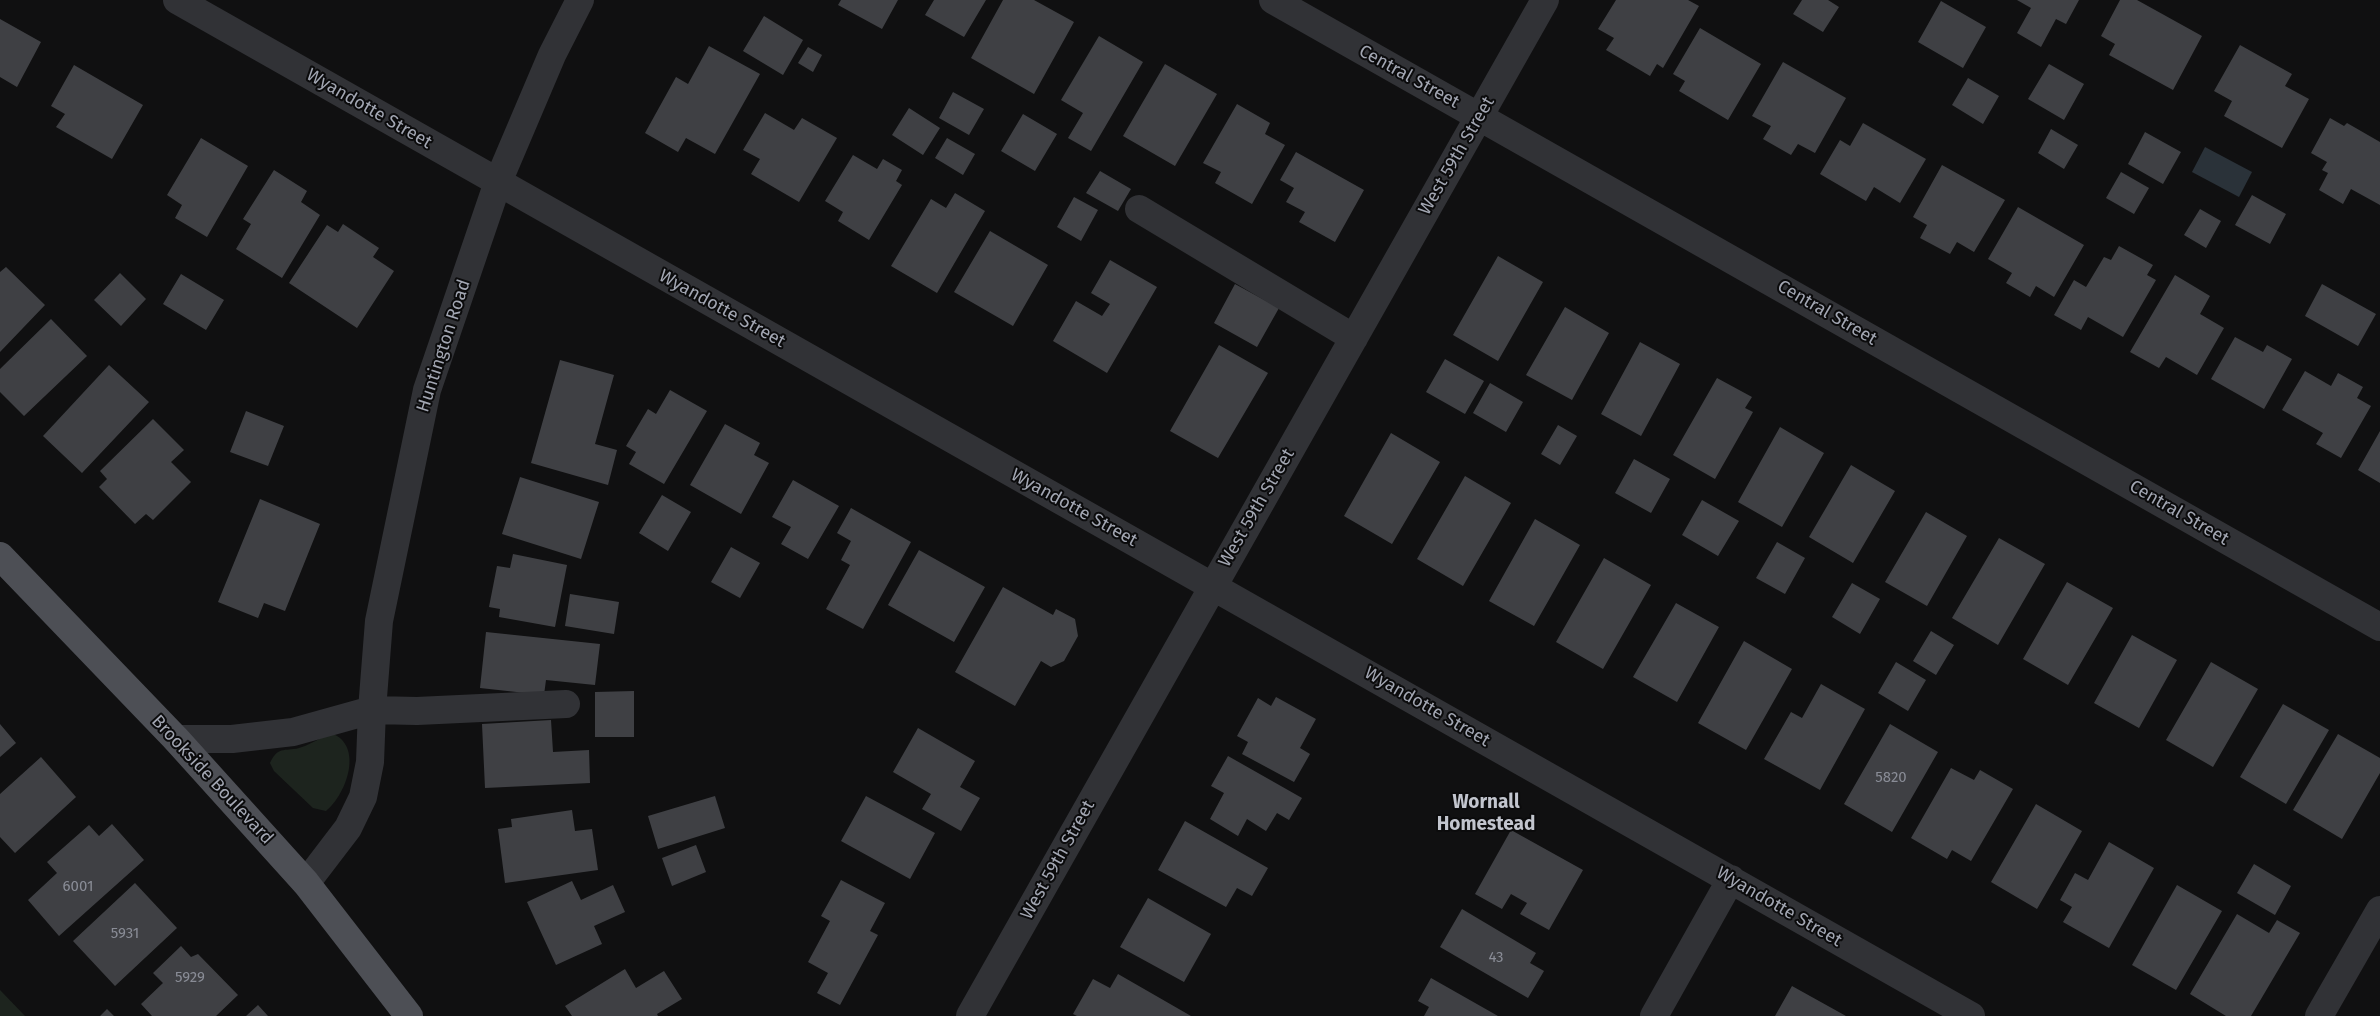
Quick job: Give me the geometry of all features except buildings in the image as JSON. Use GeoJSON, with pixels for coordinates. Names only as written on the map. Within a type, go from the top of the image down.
{"type":"FeatureCollection","features":[{"type":"Feature","properties":{"kind":"main road","name":"Brookside Boulevard"},"geometry":{"type":"LineString","coordinates":[[0,556],[176,739],[306,883],[409,1016]]}},
{"type":"Feature","properties":{"kind":"street","name":"Wyandotte Street"},"geometry":{"type":"LineString","coordinates":[[177,0],[1971,1016]]}},
{"type":"Feature","properties":{"kind":"street","name":"Huntington Road"},"geometry":{"type":"LineString","coordinates":[[306,883],[348,828],[363,797],[370,762],[379,621],[427,390],[498,182],[552,54],[580,0]]}},
{"type":"Feature","properties":{"kind":"street","name":"Central Street"},"geometry":{"type":"LineString","coordinates":[[1273,0],[2380,627]]}},
{"type":"Feature","properties":{"kind":"street","name":"West 59th Street"},"geometry":{"type":"LineString","coordinates":[[970,1016],[1546,0]]}},
{"type":"Feature","properties":{"kind":"street"},"geometry":{"type":"LineString","coordinates":[[1139,209],[1354,338]]}},
{"type":"Feature","properties":{"kind":"street"},"geometry":{"type":"LineString","coordinates":[[176,739],[232,739],[294,732],[372,710],[417,711],[566,704]]}},
{"type":"Feature","properties":{"kind":"street"},"geometry":{"type":"LineString","coordinates":[[1654,1016],[1732,880]]}},
{"type":"Feature","properties":{"kind":"street"},"geometry":{"type":"LineString","coordinates":[[2319,1016],[2380,910]]}},
{"type":"Feature","properties":{"kind":"shaded area"},"geometry":{"type":"Polygon","coordinates":[[[2205,147],[2252,172],[2239,197],[2192,172],[2205,147]]]}},
{"type":"Feature","properties":{"kind":"shaded area"},"geometry":{"type":"Polygon","coordinates":[[[331,733],[341,739],[347,748],[349,770],[346,782],[340,793],[326,811],[313,808],[274,771],[270,763],[273,757],[280,751],[306,746],[331,733]]]}},
{"type":"Feature","properties":{"kind":"shaded area"},"geometry":{"type":"Polygon","coordinates":[[[0,990],[25,1016],[0,1016],[0,990]]]}},
{"type":"Feature","properties":{"kind":"district","name":"Wornall Homestead"},"geometry":{"type":"Point","coordinates":[1486,814]}}]}
